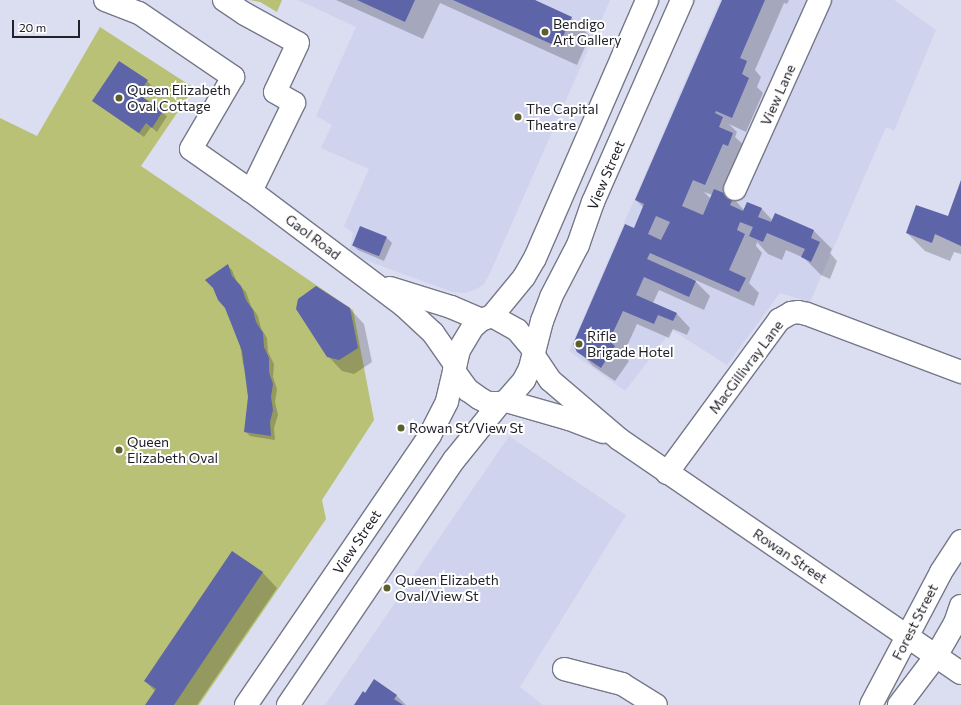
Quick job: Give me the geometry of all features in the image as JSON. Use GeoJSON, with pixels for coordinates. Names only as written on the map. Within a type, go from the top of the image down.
{"type":"FeatureCollection","features":[{"type":"Feature","properties":{"kind":"street","name":"Gaol Road"},"geometry":{"type":"LineString","coordinates":[[105,0],[139,13],[233,77],[191,149],[252,191],[374,283],[425,324],[438,338],[454,368]]}},
{"type":"Feature","properties":{"kind":"street"},"geometry":{"type":"LineString","coordinates":[[224,0],[245,14],[298,43],[275,92],[294,103],[252,191]]}},
{"type":"Feature","properties":{"kind":"street"},"geometry":{"type":"LineString","coordinates":[[503,402],[488,402],[479,398],[468,390],[454,368],[459,350],[466,336],[487,318],[524,277],[535,258],[647,0]]}},
{"type":"Feature","properties":{"kind":"street","name":"View Street"},"geometry":{"type":"LineString","coordinates":[[534,353],[551,297],[578,245],[593,202],[682,0]]}},
{"type":"Feature","properties":{"kind":"street","name":"View Lane"},"geometry":{"type":"LineString","coordinates":[[735,190],[820,0]]}},
{"type":"Feature","properties":{"kind":"street","name":"Gaol Road"},"geometry":{"type":"LineString","coordinates":[[374,283],[487,318]]}},
{"type":"Feature","properties":{"kind":"street","name":"MacGillivray Lane"},"geometry":{"type":"LineString","coordinates":[[667,473],[779,320],[791,313],[798,312],[807,314],[961,372]]}},
{"type":"Feature","properties":{"kind":"street"},"geometry":{"type":"LineString","coordinates":[[288,705],[454,460],[503,402],[524,380],[534,353],[517,330],[487,318]]}},
{"type":"Feature","properties":{"kind":"street","name":"Rowan Street"},"geometry":{"type":"LineString","coordinates":[[534,353],[550,380],[619,438],[667,473],[961,673]]}},
{"type":"Feature","properties":{"kind":"street","name":"View Street"},"geometry":{"type":"LineString","coordinates":[[246,705],[430,435],[447,401],[454,368]]}},
{"type":"Feature","properties":{"kind":"street","name":"Rowan Street"},"geometry":{"type":"LineString","coordinates":[[503,402],[569,419],[619,438]]}},
{"type":"Feature","properties":{"kind":"street","name":"Forest Street"},"geometry":{"type":"LineString","coordinates":[[871,705],[941,572],[961,541]]}},
{"type":"Feature","properties":{"kind":"street"},"geometry":{"type":"LineString","coordinates":[[899,705],[936,656],[955,623],[961,606]]}},
{"type":"Feature","properties":{"kind":"street"},"geometry":{"type":"LineString","coordinates":[[564,668],[622,684],[656,705]]}},
{"type":"Feature","properties":{"kind":"shaded area"},"geometry":{"type":"Polygon","coordinates":[[[298,0],[610,0],[491,271],[484,284],[475,290],[465,293],[452,292],[349,254],[353,233],[344,226],[369,169],[321,148],[332,125],[316,116],[356,27],[298,0]]]}},
{"type":"Feature","properties":{"kind":"shaded area"},"geometry":{"type":"Polygon","coordinates":[[[720,0],[894,0],[936,30],[894,131],[886,127],[810,302],[780,293],[727,365],[672,330],[625,391],[569,351],[720,0]]]}},
{"type":"Feature","properties":{"kind":"shaded area"},"geometry":{"type":"Polygon","coordinates":[[[509,436],[626,515],[520,687],[543,705],[325,705],[509,436]]]}},
{"type":"Feature","properties":{"kind":"green space"},"geometry":{"type":"Polygon","coordinates":[[[250,0],[282,0],[277,12],[260,2],[250,0]]]}},
{"type":"Feature","properties":{"kind":"green space"},"geometry":{"type":"Polygon","coordinates":[[[100,27],[194,88],[141,166],[353,310],[374,420],[322,500],[326,519],[199,705],[0,705],[0,118],[37,136],[100,27]]]}},
{"type":"Feature","properties":{"kind":"building"},"geometry":{"type":"Polygon","coordinates":[[[357,0],[415,0],[405,22],[357,0]]]}},
{"type":"Feature","properties":{"kind":"building","name":"Bendigo Art Gallery"},"geometry":{"type":"Polygon","coordinates":[[[453,0],[535,0],[572,17],[558,47],[453,0]]]}},
{"type":"Feature","properties":{"kind":"building"},"geometry":{"type":"Polygon","coordinates":[[[722,0],[765,0],[740,58],[747,61],[742,74],[749,78],[732,118],[716,111],[715,113],[723,117],[719,127],[733,133],[728,146],[723,144],[705,185],[693,180],[682,206],[703,215],[714,189],[734,197],[730,205],[743,211],[747,202],[762,208],[758,217],[771,222],[775,213],[814,230],[811,238],[820,242],[811,262],[801,257],[805,249],[767,233],[763,242],[749,236],[753,227],[740,222],[737,230],[745,234],[729,270],[746,278],[739,292],[650,253],[647,259],[696,281],[689,297],[644,277],[636,295],[677,313],[673,321],[658,315],[654,324],[623,311],[609,341],[615,346],[601,368],[577,352],[573,344],[625,224],[634,228],[644,204],[635,200],[722,0]],[[656,216],[648,234],[661,240],[670,222],[656,216]]]}},
{"type":"Feature","properties":{"kind":"building","name":"Queen Elizabeth Oval Cottage"},"geometry":{"type":"Polygon","coordinates":[[[119,61],[148,80],[138,94],[163,111],[152,128],[146,123],[139,133],[92,101],[119,61]]]}},
{"type":"Feature","properties":{"kind":"building"},"geometry":{"type":"Polygon","coordinates":[[[961,180],[961,246],[935,234],[932,243],[906,233],[916,205],[948,216],[961,180]]]}},
{"type":"Feature","properties":{"kind":"building"},"geometry":{"type":"Polygon","coordinates":[[[360,226],[387,237],[379,256],[352,245],[360,226]]]}},
{"type":"Feature","properties":{"kind":"building"},"geometry":{"type":"Polygon","coordinates":[[[228,264],[232,276],[241,286],[246,300],[253,310],[256,322],[263,333],[264,347],[269,358],[269,372],[273,384],[271,397],[273,410],[270,422],[271,436],[244,432],[248,397],[242,351],[225,308],[218,300],[213,288],[205,280],[228,264]]]}},
{"type":"Feature","properties":{"kind":"building"},"geometry":{"type":"Polygon","coordinates":[[[316,286],[350,308],[358,348],[339,360],[327,357],[296,309],[298,299],[316,286]]]}},
{"type":"Feature","properties":{"kind":"building"},"geometry":{"type":"Polygon","coordinates":[[[232,551],[263,572],[174,705],[145,705],[156,689],[144,681],[232,551]]]}},
{"type":"Feature","properties":{"kind":"building"},"geometry":{"type":"Polygon","coordinates":[[[374,679],[397,695],[394,699],[403,705],[354,705],[363,691],[365,693],[374,679]]]}},
{"type":"Feature","properties":{"kind":"place","name":"Bendigo Art Gallery"},"geometry":{"type":"Point","coordinates":[545,32]}},
{"type":"Feature","properties":{"kind":"place","name":"Queen Elizabeth Oval Cottage"},"geometry":{"type":"Point","coordinates":[119,98]}},
{"type":"Feature","properties":{"kind":"place","name":"The Capital Theatre"},"geometry":{"type":"Point","coordinates":[518,117]}},
{"type":"Feature","properties":{"kind":"place","name":"Rifle Brigade Hotel"},"geometry":{"type":"Point","coordinates":[579,344]}},
{"type":"Feature","properties":{"kind":"place","name":"Rowan St/View St"},"geometry":{"type":"Point","coordinates":[401,428]}},
{"type":"Feature","properties":{"kind":"place","name":"Queen Elizabeth Oval"},"geometry":{"type":"Point","coordinates":[119,450]}},
{"type":"Feature","properties":{"kind":"place","name":"Queen Elizabeth Oval/View St"},"geometry":{"type":"Point","coordinates":[387,588]}}]}
